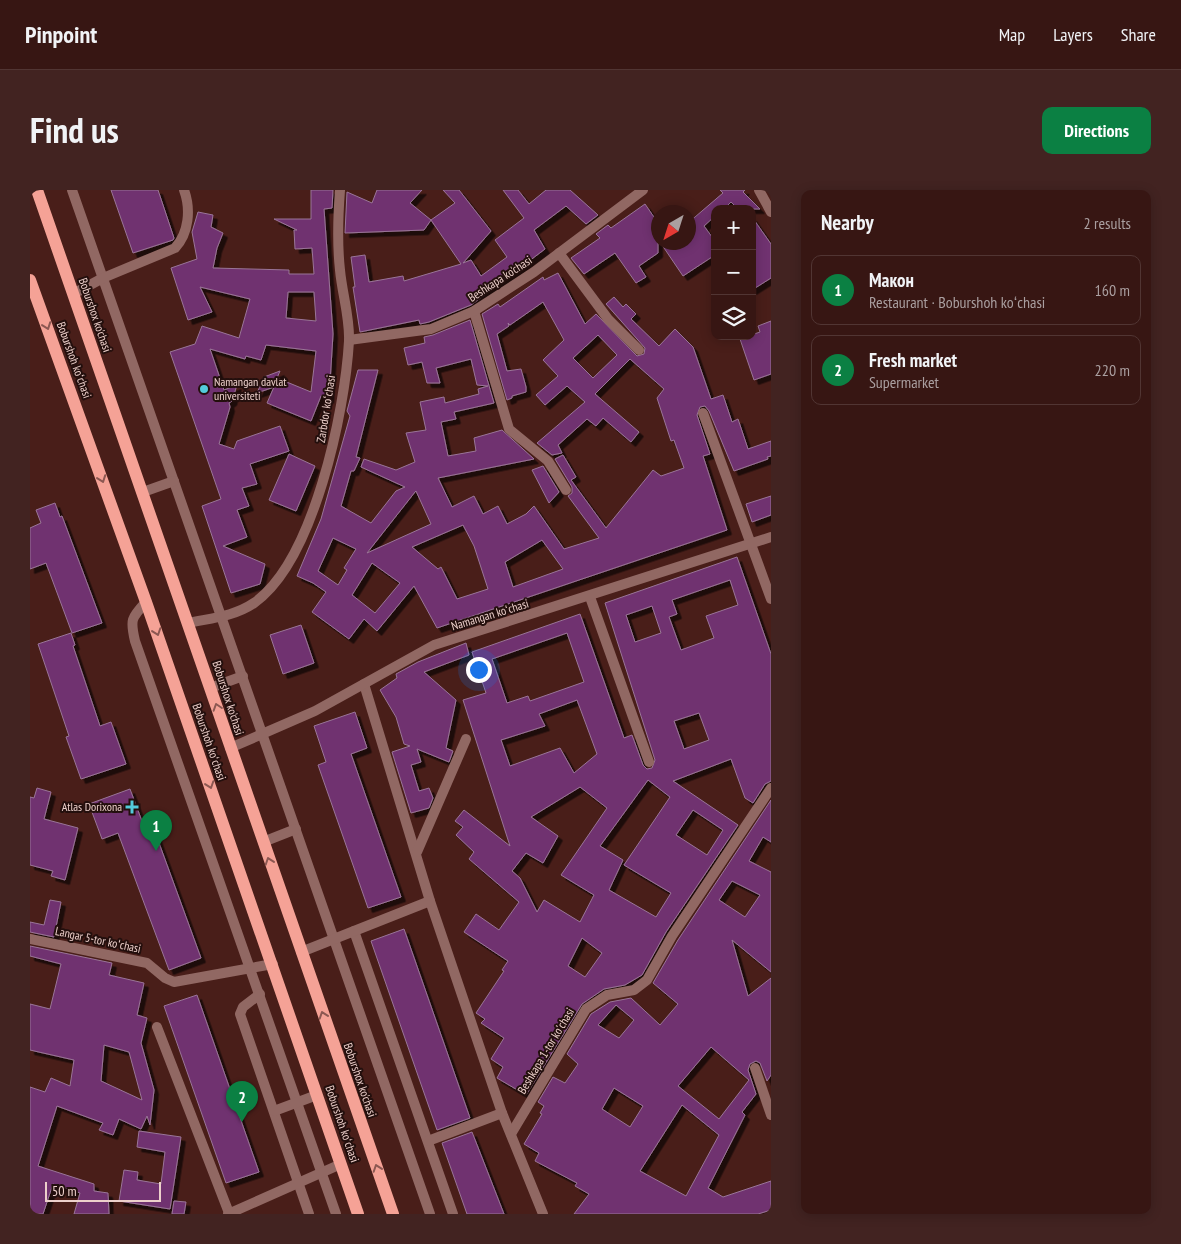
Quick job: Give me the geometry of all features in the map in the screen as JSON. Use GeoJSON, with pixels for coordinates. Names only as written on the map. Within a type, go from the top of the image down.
{"type":"FeatureCollection","features":[{"type":"Feature","properties":{"kind":"main road","name":"Boburshox ko'chasi"},"geometry":{"type":"LineString","coordinates":[[36,190],[144,492],[262,842],[393,1214]]}},
{"type":"Feature","properties":{"kind":"main road","name":"Boburshoh koʻchasi"},"geometry":{"type":"LineString","coordinates":[[30,280],[146,602],[273,964],[358,1214]]}},
{"type":"Feature","properties":{"kind":"street"},"geometry":{"type":"LineString","coordinates":[[72,190],[430,1214]]}},
{"type":"Feature","properties":{"kind":"street"},"geometry":{"type":"LineString","coordinates":[[73,294],[103,278],[175,248],[182,240],[188,220],[184,190]]}},
{"type":"Feature","properties":{"kind":"street","name":"Zarbdor koʻchasi"},"geometry":{"type":"LineString","coordinates":[[189,623],[232,614],[254,603],[270,589],[286,568],[301,540],[335,442],[349,340],[340,267],[338,219],[340,190]]}},
{"type":"Feature","properties":{"kind":"street","name":"Beshkapa ko'chasi"},"geometry":{"type":"LineString","coordinates":[[349,340],[431,329],[474,311],[559,253],[643,190]]}},
{"type":"Feature","properties":{"kind":"street"},"geometry":{"type":"LineString","coordinates":[[759,190],[771,212]]}},
{"type":"Feature","properties":{"kind":"street"},"geometry":{"type":"LineString","coordinates":[[559,253],[608,319],[639,350]]}},
{"type":"Feature","properties":{"kind":"street"},"geometry":{"type":"LineString","coordinates":[[474,311],[509,430],[517,434],[548,461],[566,490]]}},
{"type":"Feature","properties":{"kind":"street"},"geometry":{"type":"LineString","coordinates":[[703,413],[771,599]]}},
{"type":"Feature","properties":{"kind":"street"},"geometry":{"type":"LineString","coordinates":[[144,492],[174,481]]}},
{"type":"Feature","properties":{"kind":"street","name":"Namangan koʻchasi"},"geometry":{"type":"LineString","coordinates":[[230,748],[315,711],[434,646],[771,537]]}},
{"type":"Feature","properties":{"kind":"street"},"geometry":{"type":"LineString","coordinates":[[590,597],[649,762]]}},
{"type":"Feature","properties":{"kind":"street"},"geometry":{"type":"LineString","coordinates":[[146,602],[133,617],[132,626],[135,641],[252,968],[336,1214]]}},
{"type":"Feature","properties":{"kind":"street"},"geometry":{"type":"LineString","coordinates":[[210,688],[243,676]]}},
{"type":"Feature","properties":{"kind":"street"},"geometry":{"type":"LineString","coordinates":[[364,684],[417,852],[430,901],[502,1113],[543,1214]]}},
{"type":"Feature","properties":{"kind":"street"},"geometry":{"type":"LineString","coordinates":[[417,852],[466,739]]}},
{"type":"Feature","properties":{"kind":"street","name":"Beshkapa 1-tor koʼchasi"},"geometry":{"type":"LineString","coordinates":[[511,1134],[586,1009],[607,995],[634,990],[646,980],[672,936],[771,788]]}},
{"type":"Feature","properties":{"kind":"street"},"geometry":{"type":"LineString","coordinates":[[262,842],[296,829]]}},
{"type":"Feature","properties":{"kind":"street"},"geometry":{"type":"LineString","coordinates":[[301,952],[430,901]]}},
{"type":"Feature","properties":{"kind":"street"},"geometry":{"type":"LineString","coordinates":[[354,931],[453,1214]]}},
{"type":"Feature","properties":{"kind":"street","name":"Langar 5-tor koʻchasi"},"geometry":{"type":"LineString","coordinates":[[30,939],[146,963],[165,978],[174,982],[273,964]]}},
{"type":"Feature","properties":{"kind":"street"},"geometry":{"type":"LineString","coordinates":[[260,994],[243,1007],[240,1014],[309,1214]]}},
{"type":"Feature","properties":{"kind":"street"},"geometry":{"type":"LineString","coordinates":[[158,1027],[228,1213],[298,1181],[341,1164]]}},
{"type":"Feature","properties":{"kind":"street"},"geometry":{"type":"LineString","coordinates":[[755,1068],[771,1116]]}},
{"type":"Feature","properties":{"kind":"street"},"geometry":{"type":"LineString","coordinates":[[274,1111],[317,1095]]}},
{"type":"Feature","properties":{"kind":"street"},"geometry":{"type":"LineString","coordinates":[[428,1141],[502,1113]]}},
{"type":"Feature","properties":{"kind":"building"},"geometry":{"type":"Polygon","coordinates":[[[111,190],[158,190],[174,238],[173,240],[133,253],[111,190]]]}},
{"type":"Feature","properties":{"kind":"building"},"geometry":{"type":"Polygon","coordinates":[[[311,190],[333,190],[332,208],[324,209],[333,334],[329,399],[321,396],[311,421],[267,403],[274,387],[257,393],[264,377],[280,371],[277,378],[311,392],[316,351],[266,345],[261,360],[246,356],[245,359],[210,349],[224,390],[237,385],[232,401],[229,403],[230,407],[219,444],[234,449],[237,441],[280,426],[289,451],[250,464],[257,484],[242,488],[249,506],[237,510],[247,537],[223,546],[265,564],[260,584],[231,593],[202,506],[221,499],[170,352],[195,344],[202,326],[239,338],[250,299],[200,287],[212,312],[188,320],[171,268],[197,259],[192,232],[198,212],[213,215],[211,227],[223,233],[217,248],[213,268],[289,270],[289,274],[314,274],[312,248],[295,249],[294,230],[297,230],[274,219],[311,219],[311,190]],[[288,292],[286,318],[316,321],[314,292],[288,292]]]}},
{"type":"Feature","properties":{"kind":"building"},"geometry":{"type":"Polygon","coordinates":[[[377,190],[422,190],[410,203],[431,220],[424,230],[345,233],[347,192],[372,203],[377,190]]]}},
{"type":"Feature","properties":{"kind":"building"},"geometry":{"type":"Polygon","coordinates":[[[443,190],[459,190],[491,231],[463,263],[471,260],[481,276],[507,257],[495,240],[524,218],[503,190],[518,190],[529,204],[546,190],[570,190],[598,215],[586,224],[566,206],[534,230],[545,249],[471,305],[429,322],[420,324],[419,320],[360,332],[353,287],[355,287],[351,257],[365,255],[369,282],[403,276],[404,281],[461,264],[431,220],[455,203],[443,190]]]}},
{"type":"Feature","properties":{"kind":"building"},"geometry":{"type":"Polygon","coordinates":[[[720,190],[745,190],[743,192],[756,205],[734,205],[731,202],[728,205],[711,205],[711,220],[704,226],[711,236],[711,258],[683,276],[665,250],[696,250],[696,216],[723,193],[720,190]]]}},
{"type":"Feature","properties":{"kind":"building"},"geometry":{"type":"Polygon","coordinates":[[[645,204],[651,213],[651,250],[658,250],[658,253],[639,266],[646,277],[636,283],[615,253],[584,274],[571,258],[600,238],[596,234],[608,225],[611,228],[645,204]]]}},
{"type":"Feature","properties":{"kind":"building"},"geometry":{"type":"Polygon","coordinates":[[[756,223],[771,244],[771,278],[756,287],[756,223]]]}},
{"type":"Feature","properties":{"kind":"building"},"geometry":{"type":"Polygon","coordinates":[[[558,273],[585,324],[596,314],[637,356],[644,354],[645,348],[606,304],[614,297],[623,307],[626,304],[636,314],[631,319],[659,346],[675,329],[693,347],[711,399],[723,395],[732,422],[738,419],[748,449],[771,441],[771,456],[767,457],[768,459],[734,471],[709,411],[705,406],[700,407],[697,415],[710,454],[703,456],[727,530],[437,628],[414,586],[377,631],[364,619],[349,639],[312,612],[326,592],[313,583],[297,576],[321,519],[350,416],[347,411],[358,370],[378,370],[356,457],[360,458],[354,471],[351,471],[341,506],[371,523],[396,491],[405,487],[361,467],[364,459],[396,470],[415,462],[406,433],[426,430],[420,402],[444,397],[445,403],[479,394],[478,389],[488,386],[477,385],[471,359],[436,368],[440,383],[427,383],[422,362],[408,365],[404,348],[425,343],[424,337],[470,320],[494,403],[454,412],[456,419],[441,422],[448,456],[476,451],[474,438],[502,430],[534,459],[438,478],[452,507],[474,496],[483,514],[498,506],[507,524],[526,514],[534,506],[564,549],[599,538],[568,496],[572,493],[572,487],[555,459],[563,455],[576,477],[571,480],[606,528],[653,470],[661,476],[684,468],[674,440],[671,441],[657,398],[664,389],[630,359],[595,394],[639,432],[631,442],[603,418],[596,426],[587,419],[558,445],[562,453],[552,455],[537,443],[585,402],[567,386],[545,405],[536,395],[558,376],[543,360],[564,340],[543,302],[510,325],[508,323],[509,326],[497,334],[507,371],[521,369],[526,387],[526,392],[512,396],[512,398],[507,400],[482,314],[498,304],[500,307],[543,277],[544,280],[558,273]],[[598,335],[573,358],[593,378],[617,355],[598,335]],[[416,491],[415,492],[367,553],[431,524],[416,491]],[[463,525],[412,547],[438,569],[441,567],[457,599],[488,589],[474,546],[463,525]],[[333,538],[318,571],[338,585],[347,570],[344,568],[356,549],[333,538]],[[542,540],[505,562],[513,587],[563,569],[542,540]],[[372,563],[352,595],[375,613],[400,583],[372,563]]]}},
{"type":"Feature","properties":{"kind":"building"},"geometry":{"type":"Polygon","coordinates":[[[771,321],[771,374],[754,380],[740,340],[756,340],[756,333],[760,332],[758,326],[771,321]]]}},
{"type":"Feature","properties":{"kind":"building"},"geometry":{"type":"Polygon","coordinates":[[[289,454],[315,466],[296,511],[269,500],[289,454]]]}},
{"type":"Feature","properties":{"kind":"building"},"geometry":{"type":"Polygon","coordinates":[[[543,466],[559,492],[549,503],[532,470],[543,466]]]}},
{"type":"Feature","properties":{"kind":"building"},"geometry":{"type":"Polygon","coordinates":[[[771,496],[771,515],[752,522],[746,504],[771,496]]]}},
{"type":"Feature","properties":{"kind":"building"},"geometry":{"type":"Polygon","coordinates":[[[55,503],[60,517],[62,516],[102,623],[72,633],[46,563],[30,569],[30,528],[41,523],[36,510],[55,503]]]}},
{"type":"Feature","properties":{"kind":"building"},"geometry":{"type":"Polygon","coordinates":[[[737,557],[771,654],[771,781],[765,784],[753,803],[745,798],[731,759],[673,781],[738,825],[666,932],[642,975],[625,985],[604,989],[582,1004],[526,1095],[497,1078],[503,1067],[491,1059],[504,1038],[481,1023],[485,1019],[476,1013],[504,971],[502,970],[508,961],[464,932],[476,914],[499,930],[519,902],[469,859],[474,852],[456,835],[463,827],[455,821],[464,810],[510,846],[463,700],[486,693],[472,652],[580,614],[624,738],[632,735],[643,765],[647,769],[652,768],[655,760],[605,603],[737,557]],[[730,580],[672,600],[677,614],[669,617],[681,650],[714,638],[706,616],[738,605],[730,580]],[[652,606],[626,615],[635,642],[661,633],[652,606]],[[567,633],[492,659],[507,703],[528,696],[530,701],[584,682],[567,633]],[[577,700],[539,714],[545,726],[501,740],[510,766],[560,748],[574,773],[597,754],[577,700]],[[699,713],[674,721],[684,749],[709,740],[699,713]],[[648,780],[600,846],[623,860],[609,890],[656,917],[671,893],[624,865],[670,797],[648,780]],[[580,787],[531,817],[558,836],[543,863],[526,853],[512,871],[520,878],[537,912],[544,900],[580,922],[594,895],[561,875],[607,808],[580,787]],[[693,810],[676,835],[707,855],[723,830],[693,810]],[[582,938],[568,966],[585,977],[602,953],[582,938]]]}},
{"type":"Feature","properties":{"kind":"building"},"geometry":{"type":"Polygon","coordinates":[[[301,625],[314,663],[283,674],[270,635],[301,625]]]}},
{"type":"Feature","properties":{"kind":"building"},"geometry":{"type":"Polygon","coordinates":[[[71,633],[75,645],[73,646],[100,726],[111,722],[126,764],[81,779],[66,737],[69,736],[38,644],[71,633]]]}},
{"type":"Feature","properties":{"kind":"building"},"geometry":{"type":"Polygon","coordinates":[[[466,643],[469,655],[424,672],[456,700],[446,748],[453,751],[449,762],[417,749],[421,762],[411,765],[419,791],[429,788],[433,798],[429,808],[411,813],[392,752],[410,746],[404,744],[396,717],[380,690],[397,678],[396,674],[418,662],[466,643]]]}},
{"type":"Feature","properties":{"kind":"building"},"geometry":{"type":"Polygon","coordinates":[[[355,712],[367,748],[351,754],[401,897],[368,908],[318,765],[326,762],[314,726],[355,712]]]}},
{"type":"Feature","properties":{"kind":"building"},"geometry":{"type":"Polygon","coordinates":[[[37,788],[51,792],[44,819],[78,828],[65,880],[51,876],[53,871],[30,865],[30,797],[34,798],[37,788]]]}},
{"type":"Feature","properties":{"kind":"building"},"geometry":{"type":"Polygon","coordinates":[[[130,789],[143,824],[151,821],[201,958],[169,970],[118,833],[102,839],[89,804],[130,789]]]}},
{"type":"Feature","properties":{"kind":"building"},"geometry":{"type":"Polygon","coordinates":[[[771,800],[771,842],[763,837],[749,861],[771,872],[771,972],[732,940],[748,996],[771,978],[771,1075],[767,1081],[760,1063],[756,1061],[750,1064],[748,1070],[756,1094],[742,1112],[745,1115],[708,1188],[723,1197],[771,1181],[771,1210],[758,1214],[574,1214],[589,1194],[575,1186],[577,1183],[535,1161],[539,1153],[524,1144],[542,1114],[540,1113],[544,1106],[538,1102],[553,1077],[565,1083],[578,1064],[567,1054],[591,1014],[610,1002],[631,998],[660,1025],[678,1004],[653,983],[678,940],[771,800]],[[732,881],[719,900],[745,917],[760,895],[732,881]],[[616,1005],[598,1025],[619,1038],[634,1020],[616,1005]],[[711,1047],[678,1086],[719,1119],[749,1080],[711,1047]],[[614,1088],[602,1109],[630,1127],[643,1106],[614,1088]],[[682,1105],[640,1171],[686,1196],[719,1135],[682,1105]]]}},
{"type":"Feature","properties":{"kind":"building"},"geometry":{"type":"Polygon","coordinates":[[[50,900],[61,902],[54,937],[30,932],[30,922],[44,925],[50,900]]]}},
{"type":"Feature","properties":{"kind":"building"},"geometry":{"type":"Polygon","coordinates":[[[404,929],[470,1118],[437,1130],[371,941],[404,929]]]}},
{"type":"Feature","properties":{"kind":"building"},"geometry":{"type":"Polygon","coordinates":[[[30,946],[112,963],[109,975],[144,983],[137,1015],[147,1018],[141,1043],[154,1090],[150,1125],[147,1116],[141,1129],[119,1119],[113,1135],[99,1130],[103,1123],[57,1106],[38,1166],[94,1184],[94,1191],[108,1193],[109,1214],[74,1214],[80,1193],[53,1184],[43,1214],[30,1214],[30,1087],[45,1092],[51,1078],[70,1086],[74,1060],[30,1050],[30,1004],[50,1009],[61,964],[30,956],[30,946]],[[104,1045],[101,1081],[142,1100],[129,1052],[104,1045]]]}},
{"type":"Feature","properties":{"kind":"building"},"geometry":{"type":"Polygon","coordinates":[[[197,995],[259,1172],[226,1183],[164,1006],[197,995]]]}},
{"type":"Feature","properties":{"kind":"building"},"geometry":{"type":"Polygon","coordinates":[[[139,1131],[181,1137],[170,1209],[119,1201],[124,1170],[138,1172],[137,1180],[161,1184],[165,1152],[137,1147],[139,1131]]]}},
{"type":"Feature","properties":{"kind":"building"},"geometry":{"type":"Polygon","coordinates":[[[472,1132],[504,1214],[467,1214],[442,1143],[472,1132]]]}},
{"type":"Feature","properties":{"kind":"building"},"geometry":{"type":"Polygon","coordinates":[[[174,1201],[186,1202],[184,1214],[172,1214],[174,1201]]]}},
{"type":"Feature","properties":{"kind":"place","name":"Namangan davlat universiteti"},"geometry":{"type":"Point","coordinates":[204,389]}},
{"type":"Feature","properties":{"kind":"place","name":"Atlas Dorixona"},"geometry":{"type":"Point","coordinates":[132,807]}},
{"type":"Feature","properties":{"kind":"place","name":"Макон"},"geometry":{"type":"Point","coordinates":[156,851]}},
{"type":"Feature","properties":{"kind":"place","name":"Fresh market"},"geometry":{"type":"Point","coordinates":[242,1122]}}]}
